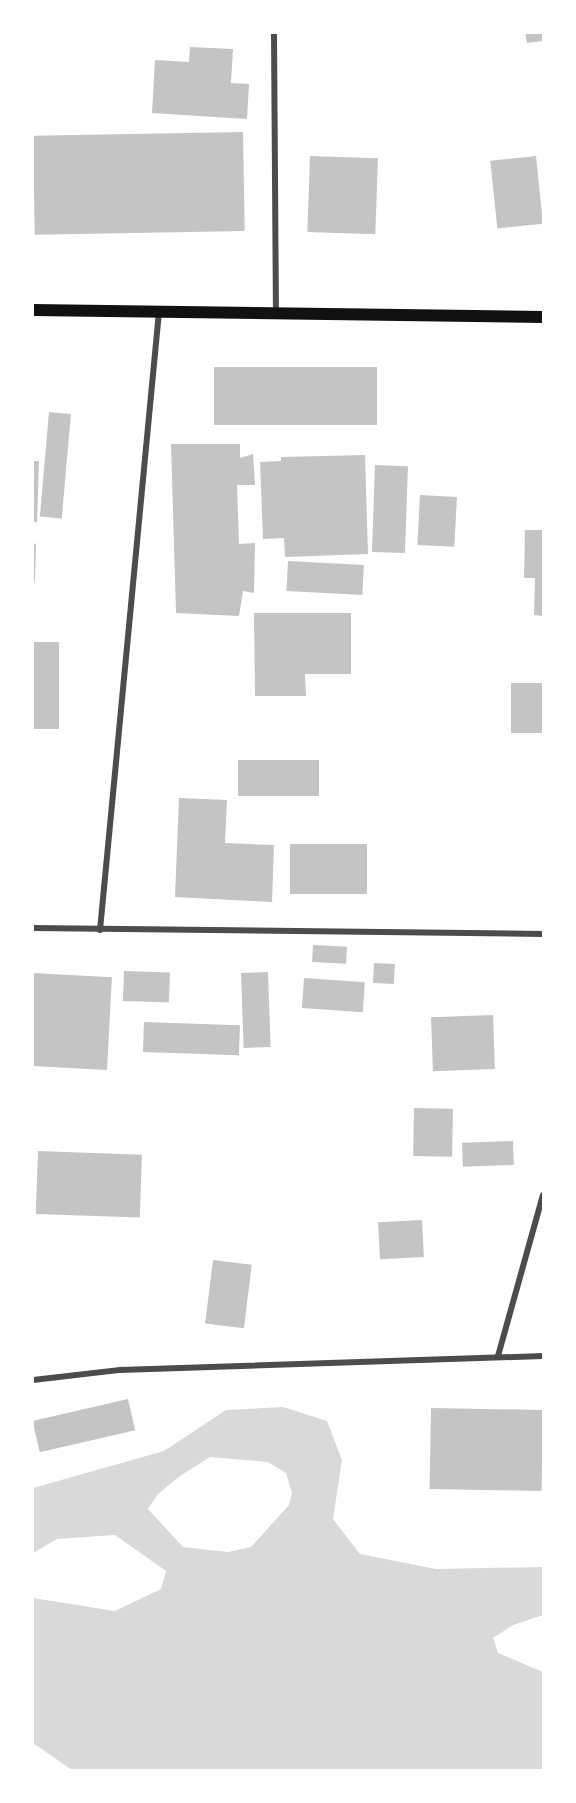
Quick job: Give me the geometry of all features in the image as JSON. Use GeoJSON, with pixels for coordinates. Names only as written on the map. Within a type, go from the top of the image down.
{"type":"FeatureCollection","features":[{"type":"Feature","properties":{"kind":"main road"},"geometry":{"type":"LineString","coordinates":[[33,310],[543,317]]}},
{"type":"Feature","properties":{"kind":"street"},"geometry":{"type":"LineString","coordinates":[[274,33],[276,313]]}},
{"type":"Feature","properties":{"kind":"street"},"geometry":{"type":"LineString","coordinates":[[100,930],[159,312]]}},
{"type":"Feature","properties":{"kind":"street"},"geometry":{"type":"LineString","coordinates":[[33,927],[100,930],[543,934]]}},
{"type":"Feature","properties":{"kind":"street"},"geometry":{"type":"LineString","coordinates":[[498,1356],[543,1195]]}},
{"type":"Feature","properties":{"kind":"street"},"geometry":{"type":"LineString","coordinates":[[33,1380],[120,1370],[543,1356]]}},
{"type":"Feature","properties":{"kind":"shaded area"},"geometry":{"type":"Polygon","coordinates":[[[283,1407],[327,1421],[342,1460],[333,1519],[360,1554],[436,1569],[543,1567],[543,1615],[513,1625],[493,1638],[498,1653],[543,1672],[543,1770],[72,1770],[33,1743],[33,1598],[115,1611],[161,1589],[166,1571],[115,1535],[57,1539],[33,1553],[33,1488],[164,1451],[226,1410],[283,1407]],[[210,1457],[180,1476],[158,1494],[148,1509],[183,1547],[228,1552],[251,1547],[289,1505],[292,1493],[286,1473],[268,1462],[210,1457]]]}},
{"type":"Feature","properties":{"kind":"building"},"geometry":{"type":"Polygon","coordinates":[[[525,33],[543,33],[543,41],[527,43],[525,33]]]}},
{"type":"Feature","properties":{"kind":"building"},"geometry":{"type":"Polygon","coordinates":[[[190,47],[233,49],[231,83],[249,84],[247,119],[152,113],[155,60],[189,62],[190,47]]]}},
{"type":"Feature","properties":{"kind":"building"},"geometry":{"type":"Polygon","coordinates":[[[243,132],[245,231],[35,235],[33,136],[243,132]]]}},
{"type":"Feature","properties":{"kind":"building"},"geometry":{"type":"Polygon","coordinates":[[[310,156],[378,158],[375,234],[307,232],[310,156]]]}},
{"type":"Feature","properties":{"kind":"building"},"geometry":{"type":"Polygon","coordinates":[[[536,156],[543,224],[497,228],[490,161],[536,156]]]}},
{"type":"Feature","properties":{"kind":"building"},"geometry":{"type":"Polygon","coordinates":[[[214,367],[377,367],[377,425],[214,425],[214,367]]]}},
{"type":"Feature","properties":{"kind":"building"},"geometry":{"type":"Polygon","coordinates":[[[49,412],[71,414],[62,519],[40,517],[49,412]]]}},
{"type":"Feature","properties":{"kind":"building"},"geometry":{"type":"Polygon","coordinates":[[[171,444],[240,444],[240,458],[253,454],[255,485],[237,485],[239,544],[255,543],[254,593],[243,591],[239,616],[176,613],[171,444]]]}},
{"type":"Feature","properties":{"kind":"building"},"geometry":{"type":"Polygon","coordinates":[[[365,455],[368,554],[285,557],[284,538],[263,539],[260,462],[281,461],[281,457],[365,455]]]}},
{"type":"Feature","properties":{"kind":"building"},"geometry":{"type":"Polygon","coordinates":[[[33,461],[39,461],[37,522],[33,522],[33,461]]]}},
{"type":"Feature","properties":{"kind":"building"},"geometry":{"type":"Polygon","coordinates":[[[375,465],[408,466],[405,553],[372,552],[375,465]]]}},
{"type":"Feature","properties":{"kind":"building"},"geometry":{"type":"Polygon","coordinates":[[[420,495],[457,497],[454,547],[417,545],[420,495]]]}},
{"type":"Feature","properties":{"kind":"building"},"geometry":{"type":"Polygon","coordinates":[[[525,530],[543,530],[543,616],[534,615],[535,578],[524,578],[525,530]]]}},
{"type":"Feature","properties":{"kind":"building"},"geometry":{"type":"Polygon","coordinates":[[[33,543],[36,544],[35,582],[33,582],[33,543]]]}},
{"type":"Feature","properties":{"kind":"building"},"geometry":{"type":"Polygon","coordinates":[[[288,561],[364,565],[362,595],[286,591],[288,561]]]}},
{"type":"Feature","properties":{"kind":"building"},"geometry":{"type":"Polygon","coordinates":[[[254,613],[351,613],[351,674],[305,674],[306,696],[255,696],[254,613]]]}},
{"type":"Feature","properties":{"kind":"building"},"geometry":{"type":"Polygon","coordinates":[[[33,642],[59,642],[59,729],[33,729],[33,642]]]}},
{"type":"Feature","properties":{"kind":"building"},"geometry":{"type":"Polygon","coordinates":[[[511,683],[543,683],[543,733],[511,733],[511,683]]]}},
{"type":"Feature","properties":{"kind":"building"},"geometry":{"type":"Polygon","coordinates":[[[238,760],[319,760],[319,796],[238,796],[238,760]]]}},
{"type":"Feature","properties":{"kind":"building"},"geometry":{"type":"Polygon","coordinates":[[[179,798],[227,800],[225,843],[274,845],[272,902],[175,897],[179,798]]]}},
{"type":"Feature","properties":{"kind":"building"},"geometry":{"type":"Polygon","coordinates":[[[290,844],[367,844],[367,894],[290,894],[290,844]]]}},
{"type":"Feature","properties":{"kind":"building"},"geometry":{"type":"Polygon","coordinates":[[[313,945],[347,947],[346,964],[312,962],[313,945]]]}},
{"type":"Feature","properties":{"kind":"building"},"geometry":{"type":"Polygon","coordinates":[[[374,963],[395,964],[394,984],[373,983],[374,963]]]}},
{"type":"Feature","properties":{"kind":"building"},"geometry":{"type":"Polygon","coordinates":[[[124,971],[170,973],[169,1003],[123,1001],[124,971]]]}},
{"type":"Feature","properties":{"kind":"building"},"geometry":{"type":"Polygon","coordinates":[[[268,972],[271,1047],[244,1048],[241,973],[268,972]]]}},
{"type":"Feature","properties":{"kind":"building"},"geometry":{"type":"Polygon","coordinates":[[[33,973],[112,977],[107,1070],[33,1066],[33,973]]]}},
{"type":"Feature","properties":{"kind":"building"},"geometry":{"type":"Polygon","coordinates":[[[304,978],[365,982],[363,1012],[302,1008],[304,978]]]}},
{"type":"Feature","properties":{"kind":"building"},"geometry":{"type":"Polygon","coordinates":[[[493,1015],[495,1069],[433,1071],[431,1017],[493,1015]]]}},
{"type":"Feature","properties":{"kind":"building"},"geometry":{"type":"Polygon","coordinates":[[[144,1022],[240,1025],[239,1055],[143,1052],[144,1022]]]}},
{"type":"Feature","properties":{"kind":"building"},"geometry":{"type":"Polygon","coordinates":[[[414,1108],[453,1109],[452,1157],[413,1156],[414,1108]]]}},
{"type":"Feature","properties":{"kind":"building"},"geometry":{"type":"Polygon","coordinates":[[[513,1141],[514,1165],[463,1167],[462,1143],[513,1141]]]}},
{"type":"Feature","properties":{"kind":"building"},"geometry":{"type":"Polygon","coordinates":[[[38,1151],[142,1155],[140,1218],[36,1214],[38,1151]]]}},
{"type":"Feature","properties":{"kind":"building"},"geometry":{"type":"Polygon","coordinates":[[[422,1220],[424,1257],[380,1259],[378,1222],[422,1220]]]}},
{"type":"Feature","properties":{"kind":"building"},"geometry":{"type":"Polygon","coordinates":[[[213,1260],[252,1265],[244,1328],[205,1324],[213,1260]]]}},
{"type":"Feature","properties":{"kind":"building"},"geometry":{"type":"Polygon","coordinates":[[[128,1399],[135,1430],[40,1452],[33,1421],[128,1399]]]}},
{"type":"Feature","properties":{"kind":"building"},"geometry":{"type":"Polygon","coordinates":[[[431,1408],[543,1410],[542,1491],[430,1489],[431,1408]]]}}]}
